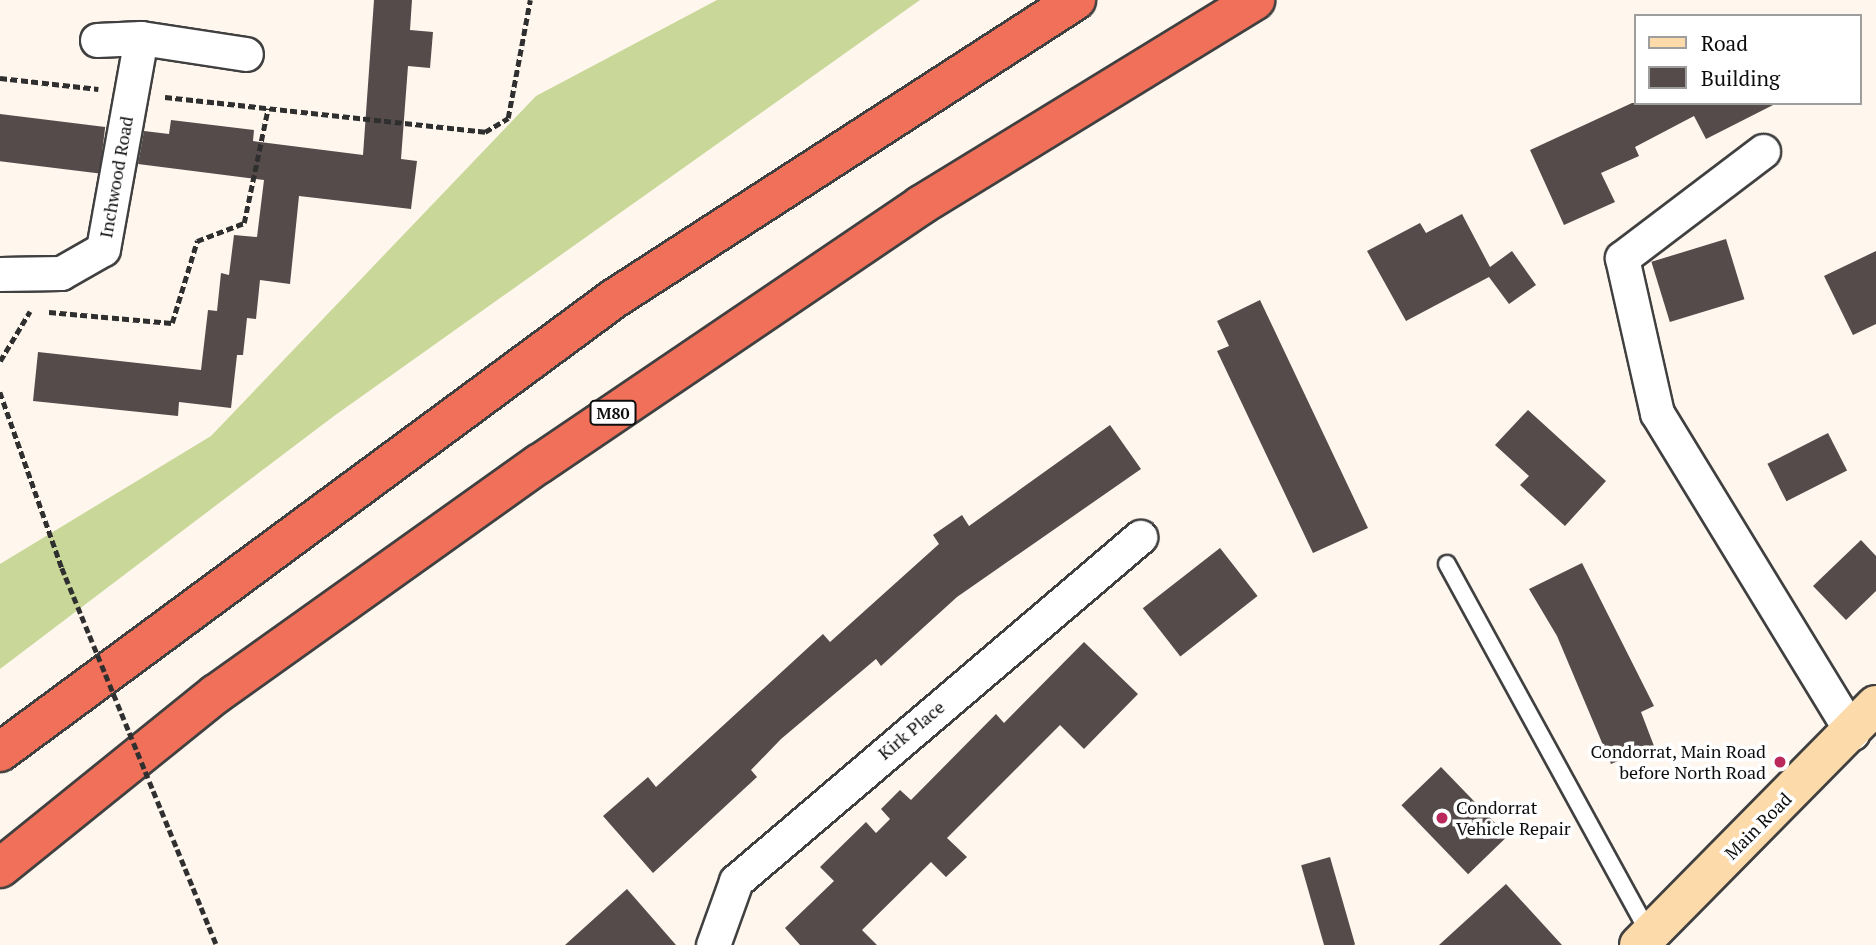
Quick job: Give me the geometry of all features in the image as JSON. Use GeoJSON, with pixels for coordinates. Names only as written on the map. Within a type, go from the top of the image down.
{"type":"FeatureCollection","features":[{"type":"Feature","properties":{"kind":"highway"},"geometry":{"type":"LineString","coordinates":[[0,752],[615,298],[1076,0]]}},
{"type":"Feature","properties":{"kind":"highway","name":"M80"},"geometry":{"type":"LineString","coordinates":[[0,868],[216,694],[539,464],[921,205],[1255,0]]}},
{"type":"Feature","properties":{"kind":"main road","name":"Main Road"},"geometry":{"type":"LineString","coordinates":[[1644,940],[1864,719]]}},
{"type":"Feature","properties":{"kind":"street"},"geometry":{"type":"LineString","coordinates":[[96,40],[141,38],[246,54]]}},
{"type":"Feature","properties":{"kind":"street","name":"Inchwood Road"},"geometry":{"type":"LineString","coordinates":[[0,274],[61,273],[103,249],[141,38]]}},
{"type":"Feature","properties":{"kind":"street"},"geometry":{"type":"LineString","coordinates":[[1763,151],[1622,258],[1657,413],[1864,719]]}},
{"type":"Feature","properties":{"kind":"street","name":"Kirk Place"},"geometry":{"type":"LineString","coordinates":[[713,945],[736,881],[1140,537]]}},
{"type":"Feature","properties":{"kind":"lane"},"geometry":{"type":"LineString","coordinates":[[1447,564],[1644,940]]}},
{"type":"Feature","properties":{"kind":"path"},"geometry":{"type":"LineString","coordinates":[[0,78],[485,132],[508,118],[530,0]]}},
{"type":"Feature","properties":{"kind":"path"},"geometry":{"type":"LineString","coordinates":[[0,361],[29,311],[172,323],[197,241],[244,223],[268,108]]}},
{"type":"Feature","properties":{"kind":"path"},"geometry":{"type":"LineString","coordinates":[[0,392],[62,568],[217,945]]}},
{"type":"Feature","properties":{"kind":"green space"},"geometry":{"type":"Polygon","coordinates":[[[717,0],[920,0],[334,416],[0,669],[0,564],[211,436],[536,96],[717,0]]]}},
{"type":"Feature","properties":{"kind":"building"},"geometry":{"type":"Polygon","coordinates":[[[374,0],[412,0],[410,30],[433,32],[430,68],[408,66],[401,159],[417,161],[411,209],[299,196],[290,284],[260,280],[256,319],[247,318],[243,355],[237,355],[231,408],[179,402],[178,416],[33,401],[38,352],[201,370],[208,310],[217,311],[221,273],[229,275],[234,235],[257,237],[264,180],[138,164],[144,131],[169,134],[171,120],[254,130],[253,141],[363,155],[374,0]]]}},
{"type":"Feature","properties":{"kind":"building"},"geometry":{"type":"Polygon","coordinates":[[[1632,103],[1773,105],[1706,139],[1694,116],[1635,147],[1639,156],[1601,173],[1615,202],[1564,225],[1530,150],[1632,103]]]}},
{"type":"Feature","properties":{"kind":"building"},"geometry":{"type":"Polygon","coordinates":[[[0,114],[105,127],[99,174],[0,161],[0,114]]]}},
{"type":"Feature","properties":{"kind":"building"},"geometry":{"type":"Polygon","coordinates":[[[1462,214],[1490,267],[1512,251],[1536,285],[1509,304],[1489,277],[1406,321],[1367,251],[1420,223],[1426,233],[1462,214]]]}},
{"type":"Feature","properties":{"kind":"building"},"geometry":{"type":"Polygon","coordinates":[[[1726,239],[1744,299],[1670,322],[1651,262],[1726,239]]]}},
{"type":"Feature","properties":{"kind":"building"},"geometry":{"type":"Polygon","coordinates":[[[1876,251],[1876,324],[1853,335],[1824,276],[1876,251]]]}},
{"type":"Feature","properties":{"kind":"building"},"geometry":{"type":"Polygon","coordinates":[[[1260,300],[1368,528],[1313,553],[1217,351],[1229,346],[1217,321],[1260,300]]]}},
{"type":"Feature","properties":{"kind":"building"},"geometry":{"type":"Polygon","coordinates":[[[1528,410],[1606,481],[1565,526],[1520,485],[1529,476],[1495,445],[1528,410]]]}},
{"type":"Feature","properties":{"kind":"building"},"geometry":{"type":"Polygon","coordinates":[[[1110,425],[1141,469],[957,597],[881,666],[876,659],[781,739],[751,770],[757,777],[653,873],[603,816],[648,777],[656,787],[823,634],[830,642],[939,544],[933,535],[962,515],[969,526],[1110,425]]]}},
{"type":"Feature","properties":{"kind":"building"},"geometry":{"type":"Polygon","coordinates":[[[1828,433],[1847,470],[1786,501],[1767,464],[1828,433]]]}},
{"type":"Feature","properties":{"kind":"building"},"geometry":{"type":"Polygon","coordinates":[[[1861,540],[1876,556],[1876,591],[1846,620],[1813,586],[1861,540]]]}},
{"type":"Feature","properties":{"kind":"building"},"geometry":{"type":"Polygon","coordinates":[[[1220,548],[1258,596],[1180,656],[1143,608],[1220,548]]]}},
{"type":"Feature","properties":{"kind":"building"},"geometry":{"type":"Polygon","coordinates":[[[1582,563],[1654,706],[1641,712],[1654,746],[1611,764],[1557,636],[1529,589],[1582,563]]]}},
{"type":"Feature","properties":{"kind":"building"},"geometry":{"type":"Polygon","coordinates":[[[1084,642],[1138,694],[1084,749],[1060,725],[947,838],[967,857],[946,877],[931,862],[862,930],[877,945],[800,945],[785,928],[834,881],[820,867],[866,822],[876,833],[890,819],[881,809],[900,790],[911,800],[996,714],[1004,723],[1084,642]]]}},
{"type":"Feature","properties":{"kind":"building"},"geometry":{"type":"Polygon","coordinates":[[[1441,767],[1508,836],[1468,874],[1401,805],[1441,767]]]}},
{"type":"Feature","properties":{"kind":"building"},"geometry":{"type":"Polygon","coordinates":[[[1330,857],[1355,944],[1324,945],[1301,865],[1330,857]]]}},
{"type":"Feature","properties":{"kind":"building"},"geometry":{"type":"Polygon","coordinates":[[[1506,884],[1562,945],[1439,945],[1506,884]]]}},
{"type":"Feature","properties":{"kind":"building"},"geometry":{"type":"Polygon","coordinates":[[[627,889],[676,945],[565,945],[627,889]]]}},
{"type":"Feature","properties":{"kind":"place","name":"Condorrat, Main Road before North Road"},"geometry":{"type":"Point","coordinates":[1780,762]}},
{"type":"Feature","properties":{"kind":"place","name":"Condorrat Vehicle Repair"},"geometry":{"type":"Point","coordinates":[1442,818]}}]}
